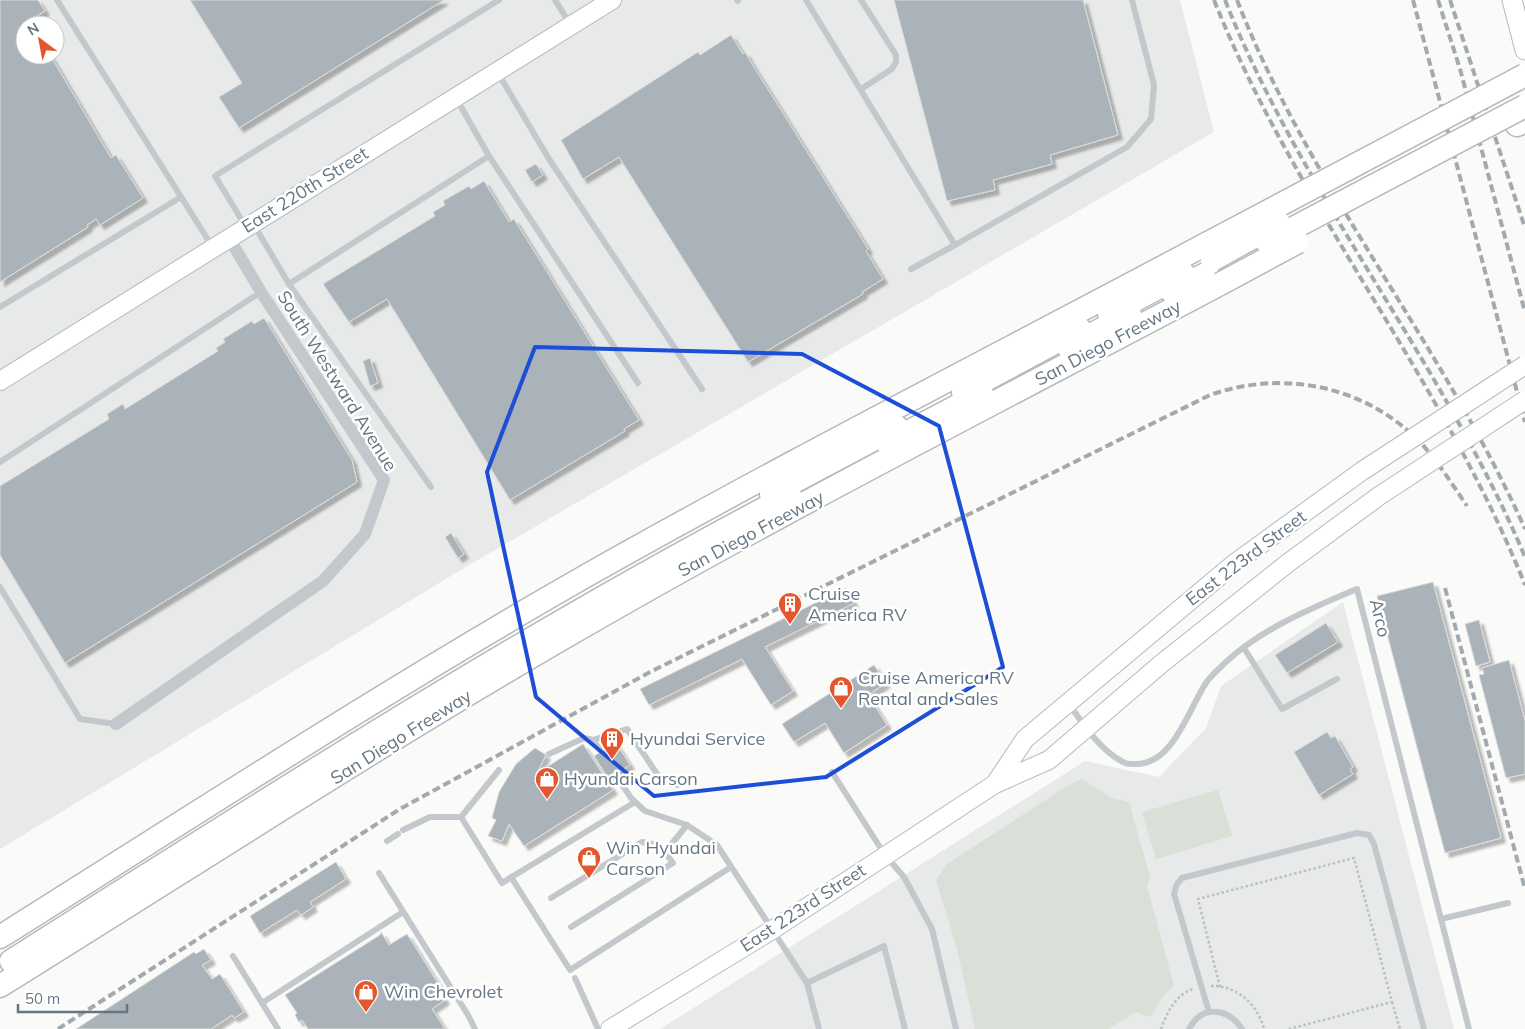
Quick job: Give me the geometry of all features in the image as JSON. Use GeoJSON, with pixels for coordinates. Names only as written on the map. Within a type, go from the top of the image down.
{"type":"FeatureCollection","features":[{"type":"Feature","properties":{"kind":"highway","name":"San Diego Freeway"},"geometry":{"type":"LineString","coordinates":[[0,986],[422,723],[572,633],[766,525],[1214,264],[1525,76]]}},
{"type":"Feature","properties":{"kind":"highway"},"geometry":{"type":"LineString","coordinates":[[0,968],[461,680],[671,557],[1214,264],[1525,93]]}},
{"type":"Feature","properties":{"kind":"highway","name":"San Diego Freeway"},"geometry":{"type":"LineString","coordinates":[[0,937],[330,730],[584,577],[682,523],[1214,264],[1523,119]]}},
{"type":"Feature","properties":{"kind":"highway"},"geometry":{"type":"LineString","coordinates":[[0,956],[378,719],[612,580],[1214,264]]}},
{"type":"Feature","properties":{"kind":"highway"},"geometry":{"type":"LineString","coordinates":[[0,930],[48,907]]}},
{"type":"Feature","properties":{"kind":"main road","name":"East 220th Street"},"geometry":{"type":"LineString","coordinates":[[0,381],[612,0]]}},
{"type":"Feature","properties":{"kind":"main road"},"geometry":{"type":"LineString","coordinates":[[1512,0],[1525,50]]}},
{"type":"Feature","properties":{"kind":"main road","name":"East 223rd Street"},"geometry":{"type":"LineString","coordinates":[[995,784],[1024,739],[1235,563],[1362,472],[1525,365]]}},
{"type":"Feature","properties":{"kind":"main road","name":"East 223rd Street"},"geometry":{"type":"LineString","coordinates":[[610,1029],[772,930],[995,784],[1049,760],[1160,664],[1280,569],[1380,496],[1525,400]]}},
{"type":"Feature","properties":{"kind":"street","name":"South Westward Avenue"},"geometry":{"type":"LineString","coordinates":[[116,724],[322,581],[365,534],[384,480],[260,292],[229,238]]}},
{"type":"Feature","properties":{"kind":"lane"},"geometry":{"type":"LineString","coordinates":[[57,0],[213,247]]}},
{"type":"Feature","properties":{"kind":"lane"},"geometry":{"type":"LineString","coordinates":[[431,487],[215,176],[499,0]]}},
{"type":"Feature","properties":{"kind":"lane"},"geometry":{"type":"LineString","coordinates":[[555,0],[571,25]]}},
{"type":"Feature","properties":{"kind":"lane"},"geometry":{"type":"LineString","coordinates":[[806,0],[955,245]]}},
{"type":"Feature","properties":{"kind":"lane"},"geometry":{"type":"LineString","coordinates":[[861,0],[896,55],[896,62],[892,69],[861,90]]}},
{"type":"Feature","properties":{"kind":"lane"},"geometry":{"type":"LineString","coordinates":[[911,269],[1127,147],[1151,120],[1154,85],[1132,0]]}},
{"type":"Feature","properties":{"kind":"lane"},"geometry":{"type":"LineString","coordinates":[[497,72],[550,159],[702,389]]}},
{"type":"Feature","properties":{"kind":"lane"},"geometry":{"type":"LineString","coordinates":[[455,97],[489,156],[638,383]]}},
{"type":"Feature","properties":{"kind":"lane"},"geometry":{"type":"LineString","coordinates":[[289,284],[489,156]]}},
{"type":"Feature","properties":{"kind":"lane"},"geometry":{"type":"LineString","coordinates":[[0,307],[181,196]]}},
{"type":"Feature","properties":{"kind":"lane"},"geometry":{"type":"LineString","coordinates":[[0,462],[260,292]]}},
{"type":"Feature","properties":{"kind":"lane"},"geometry":{"type":"LineString","coordinates":[[0,587],[80,718],[116,724]]}},
{"type":"Feature","properties":{"kind":"lane","name":"Arco"},"geometry":{"type":"LineString","coordinates":[[1068,703],[1086,728],[1110,753],[1124,764],[1139,764],[1156,759],[1170,744],[1207,682],[1228,660],[1263,635],[1314,608],[1357,589],[1469,1029]]}},
{"type":"Feature","properties":{"kind":"lane"},"geometry":{"type":"LineString","coordinates":[[1244,648],[1282,709],[1337,679]]}},
{"type":"Feature","properties":{"kind":"lane"},"geometry":{"type":"LineString","coordinates":[[549,754],[584,738],[593,740],[627,729],[661,780],[678,785]]}},
{"type":"Feature","properties":{"kind":"lane"},"geometry":{"type":"LineString","coordinates":[[593,740],[600,750]]}},
{"type":"Feature","properties":{"kind":"lane"},"geometry":{"type":"LineString","coordinates":[[461,817],[498,770]]}},
{"type":"Feature","properties":{"kind":"lane"},"geometry":{"type":"LineString","coordinates":[[832,772],[885,855],[904,878],[932,929],[956,1029]]}},
{"type":"Feature","properties":{"kind":"lane"},"geometry":{"type":"LineString","coordinates":[[616,775],[635,802],[645,811],[687,825],[717,845],[807,983],[819,1029]]}},
{"type":"Feature","properties":{"kind":"lane"},"geometry":{"type":"LineString","coordinates":[[461,817],[502,883],[635,802]]}},
{"type":"Feature","properties":{"kind":"lane"},"geometry":{"type":"LineString","coordinates":[[387,841],[400,832],[430,817],[461,817]]}},
{"type":"Feature","properties":{"kind":"lane"},"geometry":{"type":"LineString","coordinates":[[666,852],[687,825]]}},
{"type":"Feature","properties":{"kind":"lane"},"geometry":{"type":"LineString","coordinates":[[1209,1012],[1174,894],[1176,884],[1182,878],[1357,833],[1369,835],[1374,844],[1424,1029]]}},
{"type":"Feature","properties":{"kind":"lane"},"geometry":{"type":"LineString","coordinates":[[551,898],[642,842],[658,845],[666,852],[673,864],[571,927]]}},
{"type":"Feature","properties":{"kind":"lane"},"geometry":{"type":"LineString","coordinates":[[573,974],[731,867]]}},
{"type":"Feature","properties":{"kind":"lane"},"geometry":{"type":"LineString","coordinates":[[378,873],[468,1015],[474,1029]]}},
{"type":"Feature","properties":{"kind":"lane"},"geometry":{"type":"LineString","coordinates":[[511,877],[573,974],[598,1029]]}},
{"type":"Feature","properties":{"kind":"lane"},"geometry":{"type":"LineString","coordinates":[[1441,919],[1508,904]]}},
{"type":"Feature","properties":{"kind":"lane"},"geometry":{"type":"LineString","coordinates":[[262,1003],[403,912]]}},
{"type":"Feature","properties":{"kind":"lane"},"geometry":{"type":"LineString","coordinates":[[807,983],[884,946],[905,1029]]}},
{"type":"Feature","properties":{"kind":"lane"},"geometry":{"type":"LineString","coordinates":[[233,956],[278,1029]]}},
{"type":"Feature","properties":{"kind":"lane"},"geometry":{"type":"LineString","coordinates":[[1189,1029],[1193,1021],[1209,1012],[1221,1012],[1234,1018],[1242,1029]]}},
{"type":"Feature","properties":{"kind":"path"},"geometry":{"type":"LineString","coordinates":[[1220,987],[1198,899],[1354,858],[1400,1029]]}},
{"type":"Feature","properties":{"kind":"path"},"geometry":{"type":"LineString","coordinates":[[1289,1029],[1392,1002]]}},
{"type":"Feature","properties":{"kind":"highlighted area"},"geometry":{"type":"Polygon","coordinates":[[[535,347],[802,354],[939,426],[1003,667],[826,777],[654,796],[536,697],[487,472],[535,347]]]}},
{"type":"Feature","properties":{"kind":"shaded area"},"geometry":{"type":"Polygon","coordinates":[[[0,0],[1180,0],[1214,132],[459,571],[0,849],[0,0]]]}},
{"type":"Feature","properties":{"kind":"shaded area"},"geometry":{"type":"Polygon","coordinates":[[[1343,602],[1454,1029],[660,1029],[1085,761],[1159,777],[1206,728],[1221,686],[1343,602]]]}},
{"type":"Feature","properties":{"kind":"shaded area"},"geometry":{"type":"Polygon","coordinates":[[[1082,779],[1112,798],[1129,802],[1150,877],[1147,886],[1174,986],[1163,996],[1151,1017],[1136,1012],[1108,1029],[975,1029],[957,949],[936,880],[947,864],[1072,783],[1082,779]]]}},
{"type":"Feature","properties":{"kind":"shaded area"},"geometry":{"type":"Polygon","coordinates":[[[1218,790],[1232,836],[1156,859],[1142,812],[1218,790]]]}},
{"type":"Feature","properties":{"kind":"building"},"geometry":{"type":"Polygon","coordinates":[[[0,0],[38,0],[45,11],[38,15],[15,15],[15,65],[56,65],[111,158],[116,155],[143,198],[100,225],[96,219],[87,225],[88,227],[0,282],[0,0]]]}},
{"type":"Feature","properties":{"kind":"building"},"geometry":{"type":"Polygon","coordinates":[[[190,0],[444,0],[239,128],[219,97],[242,83],[190,0]]]}},
{"type":"Feature","properties":{"kind":"building"},"geometry":{"type":"Polygon","coordinates":[[[894,0],[1083,0],[1118,135],[1050,155],[1052,164],[993,180],[995,190],[947,201],[894,0]]]}},
{"type":"Feature","properties":{"kind":"building"},"geometry":{"type":"Polygon","coordinates":[[[731,35],[743,54],[745,52],[868,249],[866,251],[883,279],[862,292],[863,294],[748,362],[619,157],[583,179],[561,140],[698,52],[700,55],[731,35]]]}},
{"type":"Feature","properties":{"kind":"building"},"geometry":{"type":"Polygon","coordinates":[[[536,164],[543,175],[532,182],[525,170],[536,164]]]}},
{"type":"Feature","properties":{"kind":"building"},"geometry":{"type":"Polygon","coordinates":[[[484,181],[509,222],[514,219],[639,420],[624,429],[625,431],[510,500],[387,299],[349,322],[323,284],[435,216],[433,212],[445,205],[443,201],[469,186],[471,189],[484,181]]]}},
{"type":"Feature","properties":{"kind":"building"},"geometry":{"type":"Polygon","coordinates":[[[264,318],[352,460],[357,482],[65,663],[0,555],[0,486],[109,419],[107,414],[123,404],[125,409],[218,351],[216,348],[225,342],[223,339],[252,321],[254,324],[264,318]]]}},
{"type":"Feature","properties":{"kind":"building"},"geometry":{"type":"Polygon","coordinates":[[[370,358],[378,383],[370,386],[363,361],[370,358]]]}},
{"type":"Feature","properties":{"kind":"building"},"geometry":{"type":"Polygon","coordinates":[[[451,533],[464,554],[458,558],[445,537],[451,533]]]}},
{"type":"Feature","properties":{"kind":"building"},"geometry":{"type":"Polygon","coordinates":[[[1433,582],[1501,838],[1445,853],[1377,596],[1433,582]]]}},
{"type":"Feature","properties":{"kind":"building","name":"Cruise America RV"},"geometry":{"type":"Polygon","coordinates":[[[846,588],[854,603],[765,647],[793,691],[771,705],[742,659],[649,705],[640,689],[846,588]]]}},
{"type":"Feature","properties":{"kind":"building"},"geometry":{"type":"Polygon","coordinates":[[[1479,620],[1490,662],[1476,666],[1465,624],[1479,620]]]}},
{"type":"Feature","properties":{"kind":"building"},"geometry":{"type":"Polygon","coordinates":[[[1326,623],[1338,642],[1287,673],[1275,655],[1326,623]]]}},
{"type":"Feature","properties":{"kind":"building"},"geometry":{"type":"Polygon","coordinates":[[[1509,660],[1525,721],[1525,774],[1506,778],[1479,675],[1484,674],[1482,668],[1509,660]]]}},
{"type":"Feature","properties":{"kind":"building","name":"Cruise America RV Rental and Sales"},"geometry":{"type":"Polygon","coordinates":[[[874,665],[886,683],[868,695],[887,725],[844,753],[825,723],[794,742],[782,724],[874,665]]]}},
{"type":"Feature","properties":{"kind":"building"},"geometry":{"type":"Polygon","coordinates":[[[1327,732],[1331,738],[1335,736],[1353,767],[1350,769],[1353,774],[1319,795],[1294,752],[1327,732]]]}},
{"type":"Feature","properties":{"kind":"building","name":"Hyundai Service"},"geometry":{"type":"Polygon","coordinates":[[[616,743],[630,765],[608,778],[594,756],[616,743]]]}},
{"type":"Feature","properties":{"kind":"building","name":"Hyundai Carson"},"geometry":{"type":"Polygon","coordinates":[[[583,744],[613,790],[524,846],[509,824],[502,841],[488,836],[496,820],[492,818],[499,792],[516,764],[535,748],[546,755],[536,774],[583,744]]]}},
{"type":"Feature","properties":{"kind":"building"},"geometry":{"type":"Polygon","coordinates":[[[336,862],[346,879],[310,902],[313,907],[301,915],[297,910],[260,933],[250,916],[336,862]]]}},
{"type":"Feature","properties":{"kind":"building"},"geometry":{"type":"Polygon","coordinates":[[[381,932],[389,945],[407,934],[439,985],[436,986],[445,1000],[432,1009],[445,1029],[308,1029],[302,1020],[299,1022],[295,1015],[297,1013],[285,995],[380,935],[381,932]]]}},
{"type":"Feature","properties":{"kind":"building"},"geometry":{"type":"Polygon","coordinates":[[[204,949],[211,960],[202,965],[212,979],[220,974],[244,1012],[234,1018],[232,1015],[211,1029],[76,1029],[194,952],[196,954],[204,949]]]}},
{"type":"Feature","properties":{"kind":"railway"},"geometry":{"type":"LineString","coordinates":[[1214,0],[1248,76],[1286,149],[1453,436],[1491,509],[1525,585]]}},
{"type":"Feature","properties":{"kind":"railway"},"geometry":{"type":"LineString","coordinates":[[1225,0],[1257,72],[1293,143],[1454,415],[1492,485],[1525,557]]}},
{"type":"Feature","properties":{"kind":"railway"},"geometry":{"type":"LineString","coordinates":[[1237,0],[1267,69],[1301,136],[1456,395],[1492,461],[1525,529]]}},
{"type":"Feature","properties":{"kind":"railway"},"geometry":{"type":"LineString","coordinates":[[1413,0],[1525,422]]}},
{"type":"Feature","properties":{"kind":"railway"},"geometry":{"type":"LineString","coordinates":[[1438,0],[1460,69],[1525,312]]}},
{"type":"Feature","properties":{"kind":"railway"},"geometry":{"type":"LineString","coordinates":[[1450,0],[1525,228]]}},
{"type":"Feature","properties":{"kind":"railway"},"geometry":{"type":"LineString","coordinates":[[58,1029],[400,809],[650,672],[1210,395],[1238,387],[1266,383],[1322,388],[1348,395],[1374,407],[1397,422],[1419,441],[1438,464],[1467,506]]}},
{"type":"Feature","properties":{"kind":"railway"},"geometry":{"type":"LineString","coordinates":[[1445,588],[1525,889]]}},
{"type":"Feature","properties":{"kind":"place","name":"Cruise America RV"},"geometry":{"type":"Point","coordinates":[790,625]}},
{"type":"Feature","properties":{"kind":"place","name":"Cruise America RV Rental and Sales"},"geometry":{"type":"Point","coordinates":[841,709]}},
{"type":"Feature","properties":{"kind":"place","name":"Hyundai Service"},"geometry":{"type":"Point","coordinates":[612,760]}},
{"type":"Feature","properties":{"kind":"place","name":"Hyundai Carson"},"geometry":{"type":"Point","coordinates":[547,800]}},
{"type":"Feature","properties":{"kind":"place","name":"Win Hyundai Carson"},"geometry":{"type":"Point","coordinates":[589,879]}},
{"type":"Feature","properties":{"kind":"place","name":"Win Chevrolet"},"geometry":{"type":"Point","coordinates":[366,1013]}}]}
